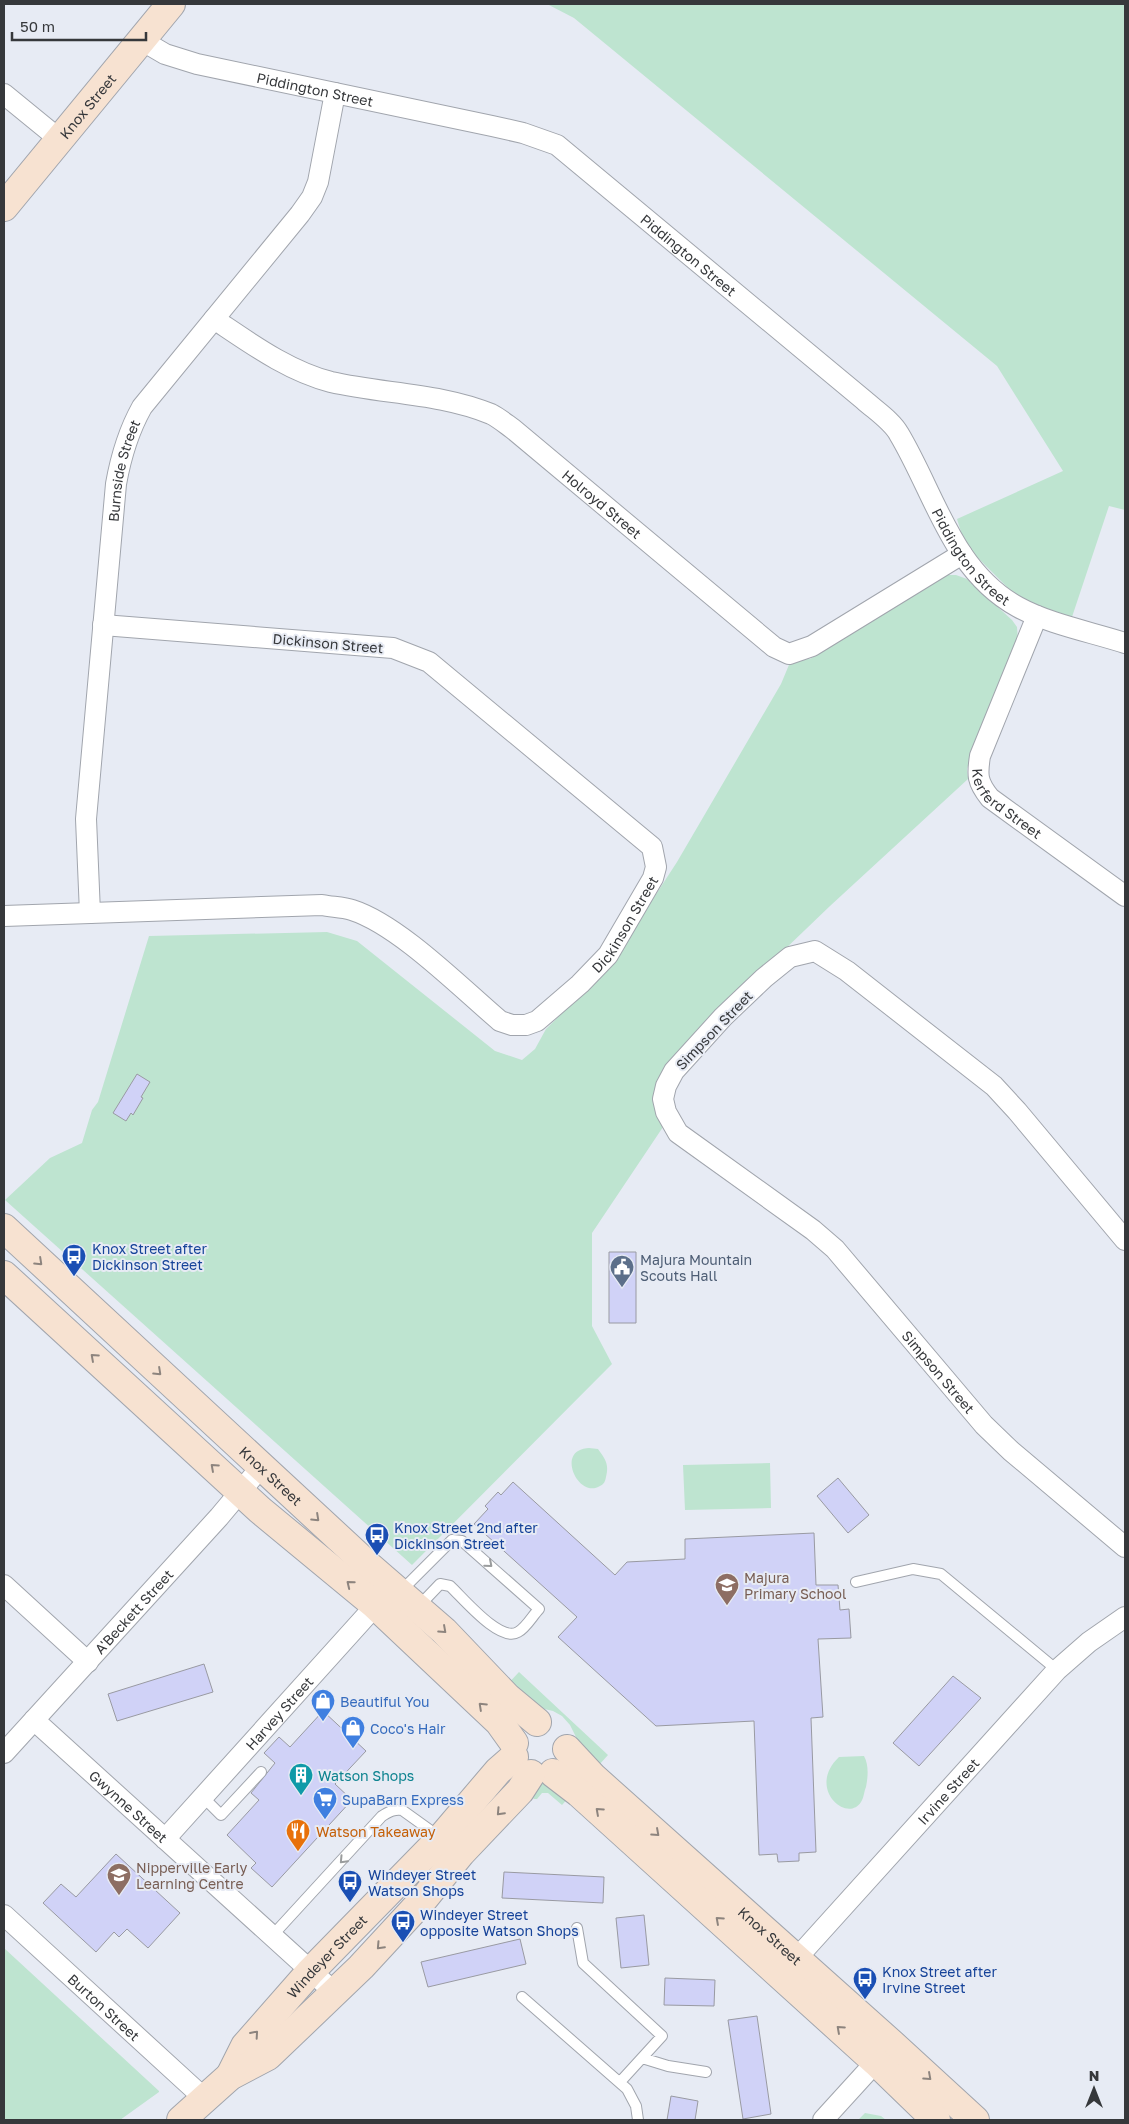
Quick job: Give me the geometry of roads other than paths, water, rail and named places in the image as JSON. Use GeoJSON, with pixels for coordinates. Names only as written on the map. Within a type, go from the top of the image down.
{"type":"FeatureCollection","features":[{"type":"Feature","properties":{"kind":"street","name":"Knox Street"},"geometry":{"type":"LineString","coordinates":[[4,207],[171,4]]}},
{"type":"Feature","properties":{"kind":"street","name":"Piddington Street"},"geometry":{"type":"LineString","coordinates":[[141,40],[165,54],[197,64],[492,126],[523,133],[557,145],[864,400],[898,432],[949,534],[978,574],[1007,600],[1037,616],[1125,643]]}},
{"type":"Feature","properties":{"kind":"street","name":"Burnside Street"},"geometry":{"type":"LineString","coordinates":[[90,913],[86,819],[116,484],[121,455],[130,430],[142,407],[312,197],[318,182],[335,93]]}},
{"type":"Feature","properties":{"kind":"street"},"geometry":{"type":"LineString","coordinates":[[4,94],[59,139]]}},
{"type":"Feature","properties":{"kind":"street","name":"Holroyd Street"},"geometry":{"type":"LineString","coordinates":[[214,319],[285,364],[307,375],[331,382],[458,404],[492,415],[513,429],[774,647],[789,654],[812,646],[962,554]]}},
{"type":"Feature","properties":{"kind":"street","name":"Kerferd Street"},"geometry":{"type":"LineString","coordinates":[[1037,616],[980,756],[978,772],[980,786],[990,798],[1125,896]]}},
{"type":"Feature","properties":{"kind":"street","name":"Dickinson Street"},"geometry":{"type":"LineString","coordinates":[[4,916],[322,905],[352,910],[373,919],[415,948],[500,1021],[512,1025],[526,1025],[537,1021],[580,984],[608,955],[653,878],[656,867],[652,847],[428,662],[393,648],[103,625]]}},
{"type":"Feature","properties":{"kind":"street","name":"Simpson Street"},"geometry":{"type":"LineString","coordinates":[[1125,1240],[1018,1111],[994,1086],[847,972],[815,951],[790,957],[764,978],[723,1017],[674,1071],[666,1086],[664,1099],[666,1112],[678,1132],[813,1230],[835,1249],[984,1425],[1011,1451],[1125,1547]]}},
{"type":"Feature","properties":{"kind":"street","name":"Knox Street"},"geometry":{"type":"LineString","coordinates":[[4,1228],[261,1467],[396,1598],[499,1722],[528,1762],[579,1793],[789,1967]]}},
{"type":"Feature","properties":{"kind":"street","name":"Knox Street"},"geometry":{"type":"LineString","coordinates":[[4,1275],[260,1510],[444,1631],[507,1697],[537,1722]]}},
{"type":"Feature","properties":{"kind":"street","name":"A'Beckett Street"},"geometry":{"type":"LineString","coordinates":[[4,1753],[88,1662],[261,1467]]}},
{"type":"Feature","properties":{"kind":"street"},"geometry":{"type":"LineString","coordinates":[[4,1585],[88,1662]]}},
{"type":"Feature","properties":{"kind":"street","name":"Harvey Street"},"geometry":{"type":"LineString","coordinates":[[165,1839],[203,1797],[396,1598]]}},
{"type":"Feature","properties":{"kind":"street","name":"Irvine Street"},"geometry":{"type":"LineString","coordinates":[[789,1967],[1057,1670],[1089,1642],[1125,1617]]}},
{"type":"Feature","properties":{"kind":"street","name":"Gwynne Street"},"geometry":{"type":"LineString","coordinates":[[34,1720],[334,1992]]}},
{"type":"Feature","properties":{"kind":"street"},"geometry":{"type":"LineString","coordinates":[[537,1722],[549,1724],[559,1730],[566,1740],[567,1749],[564,1761],[528,1762],[523,1728],[537,1722]]}},
{"type":"Feature","properties":{"kind":"street","name":"Knox Street"},"geometry":{"type":"LineString","coordinates":[[567,1749],[593,1777],[789,1967],[884,2053],[975,2120]]}},
{"type":"Feature","properties":{"kind":"street","name":"Windeyer Street"},"geometry":{"type":"LineString","coordinates":[[230,2076],[245,2046],[310,1972],[451,1846],[520,1791],[528,1762]]}},
{"type":"Feature","properties":{"kind":"street","name":"Windeyer Street"},"geometry":{"type":"LineString","coordinates":[[181,2120],[230,2076],[268,2056],[334,1992],[415,1908],[451,1846]]}},
{"type":"Feature","properties":{"kind":"street","name":"Burton Street"},"geometry":{"type":"LineString","coordinates":[[4,1915],[205,2099]]}},
{"type":"Feature","properties":{"kind":"street","name":"Knox Street"},"geometry":{"type":"LineString","coordinates":[[884,2053],[936,2120]]}},
{"type":"Feature","properties":{"kind":"street"},"geometry":{"type":"LineString","coordinates":[[823,2120],[884,2053]]}},
{"type":"Feature","properties":{"kind":"lane"},"geometry":{"type":"LineString","coordinates":[[452,1540],[462,1541],[539,1609],[518,1632],[507,1634],[497,1630],[450,1586],[440,1584],[396,1598],[452,1540]]}},
{"type":"Feature","properties":{"kind":"lane"},"geometry":{"type":"LineString","coordinates":[[856,1582],[913,1569],[941,1574],[1057,1670]]}},
{"type":"Feature","properties":{"kind":"lane"},"geometry":{"type":"LineString","coordinates":[[203,1797],[221,1815],[261,1772]]}},
{"type":"Feature","properties":{"kind":"lane"},"geometry":{"type":"LineString","coordinates":[[272,1936],[382,1816],[390,1811],[402,1810],[451,1846]]}},
{"type":"Feature","properties":{"kind":"lane"},"geometry":{"type":"LineString","coordinates":[[577,1928],[583,1963],[662,2036],[620,2082]]}},
{"type":"Feature","properties":{"kind":"lane"},"geometry":{"type":"LineString","coordinates":[[522,1996],[627,2089],[636,2106],[638,2120]]}},
{"type":"Feature","properties":{"kind":"lane"},"geometry":{"type":"LineString","coordinates":[[642,2058],[668,2066],[706,2072]]}},
{"type":"Feature","properties":{"kind":"place","name":"Knox Street after Dickinson Street"},"geometry":{"type":"Point","coordinates":[74,1277]}},
{"type":"Feature","properties":{"kind":"place","name":"Majura Mountain Scouts Hall"},"geometry":{"type":"Point","coordinates":[622,1288]}},
{"type":"Feature","properties":{"kind":"place","name":"Knox Street 2nd after Dickinson Street"},"geometry":{"type":"Point","coordinates":[377,1556]}},
{"type":"Feature","properties":{"kind":"place","name":"Majura Primary School"},"geometry":{"type":"Point","coordinates":[727,1606]}},
{"type":"Feature","properties":{"kind":"place","name":"Beautiful You"},"geometry":{"type":"Point","coordinates":[323,1722]}},
{"type":"Feature","properties":{"kind":"place","name":"Coco's Hair"},"geometry":{"type":"Point","coordinates":[353,1749]}},
{"type":"Feature","properties":{"kind":"place","name":"Watson Shops"},"geometry":{"type":"Point","coordinates":[301,1796]}},
{"type":"Feature","properties":{"kind":"place","name":"SupaBarn Express"},"geometry":{"type":"Point","coordinates":[325,1820]}},
{"type":"Feature","properties":{"kind":"place","name":"Watson Takeaway"},"geometry":{"type":"Point","coordinates":[298,1852]}},
{"type":"Feature","properties":{"kind":"place","name":"Nipperville Early Learning Centre"},"geometry":{"type":"Point","coordinates":[119,1896]}},
{"type":"Feature","properties":{"kind":"place","name":"Windeyer Street Watson Shops"},"geometry":{"type":"Point","coordinates":[350,1903]}},
{"type":"Feature","properties":{"kind":"place","name":"Windeyer Street opposite Watson Shops"},"geometry":{"type":"Point","coordinates":[403,1943]}},
{"type":"Feature","properties":{"kind":"place","name":"Knox Street after Irvine Street"},"geometry":{"type":"Point","coordinates":[865,2000]}}]}
